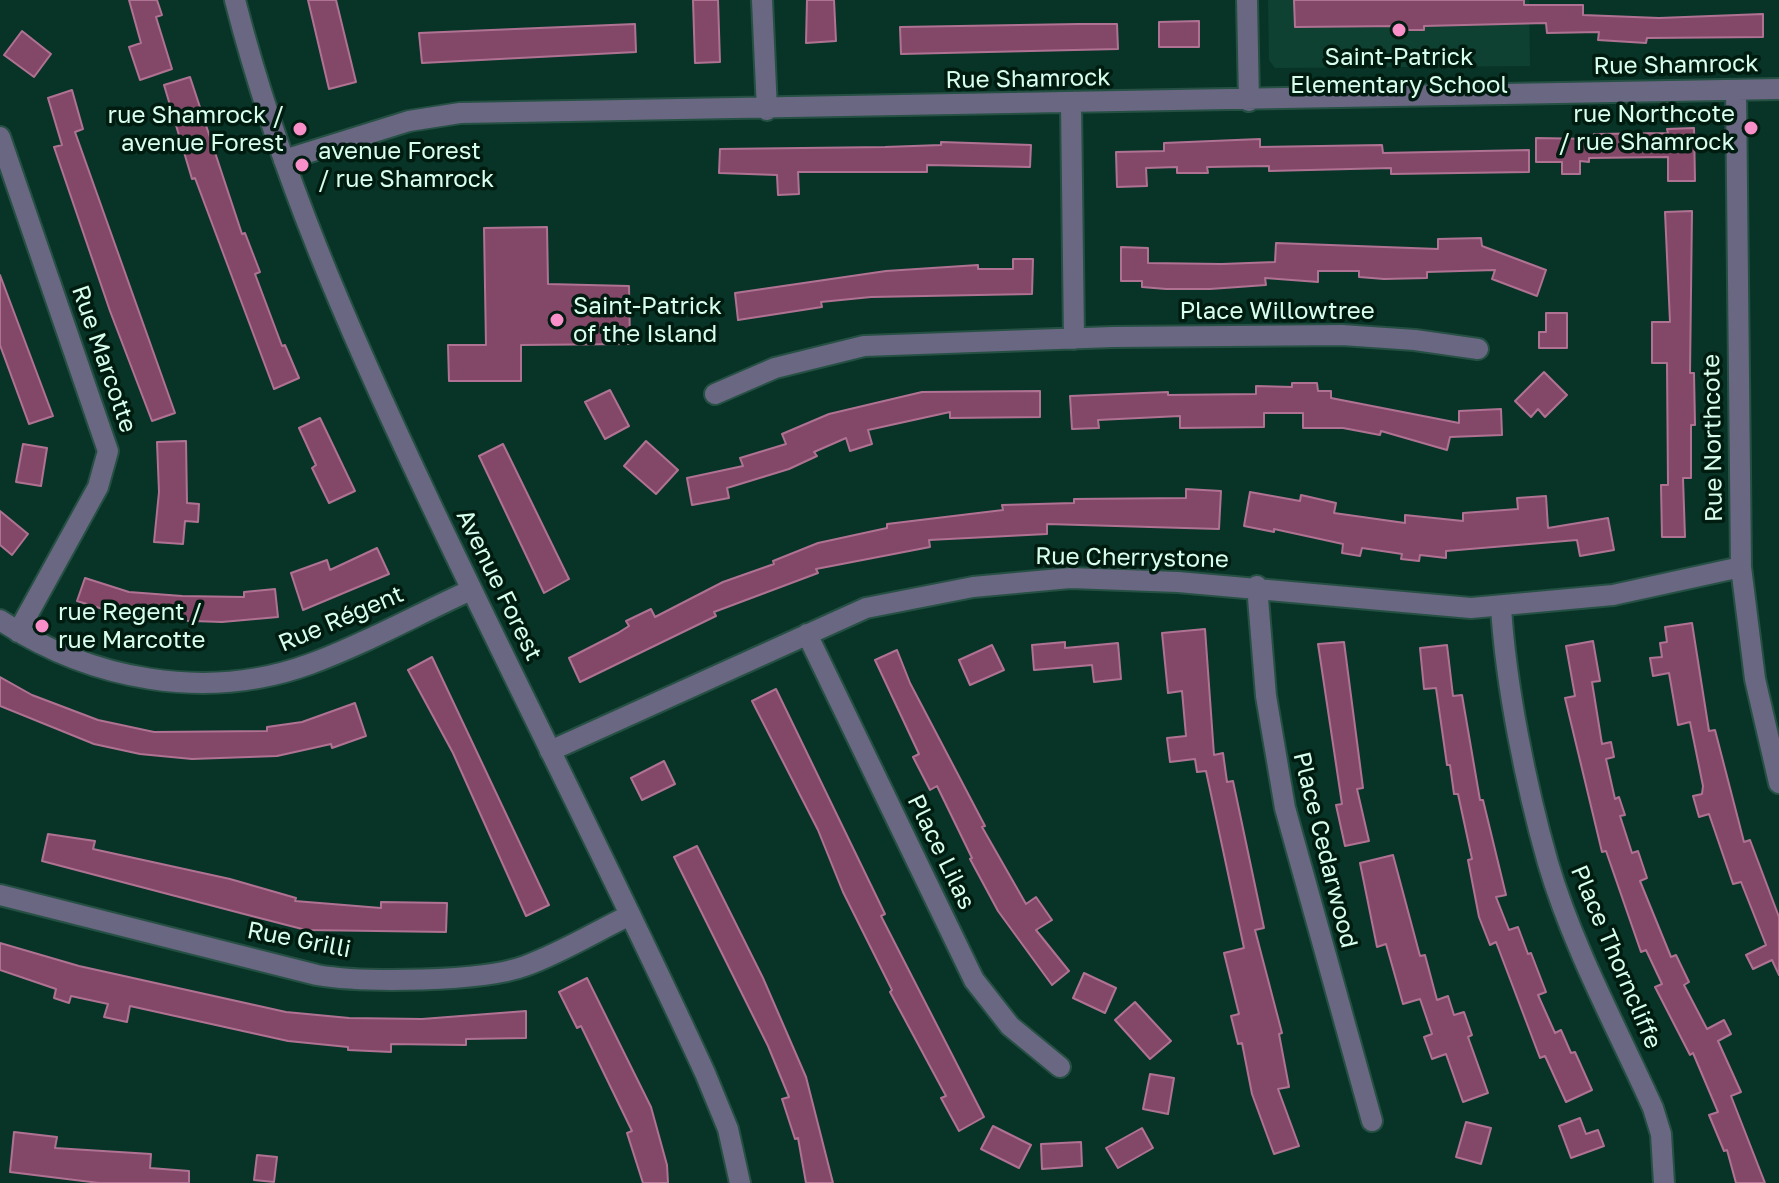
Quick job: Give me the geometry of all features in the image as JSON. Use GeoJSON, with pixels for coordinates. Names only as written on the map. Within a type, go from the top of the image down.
{"type":"FeatureCollection","features":[{"type":"Feature","properties":{"kind":"street","name":"Avenue Forest"},"geometry":{"type":"LineString","coordinates":[[235,0],[284,160],[355,340],[471,590],[630,915],[721,1110],[740,1183]]}},
{"type":"Feature","properties":{"kind":"street"},"geometry":{"type":"LineString","coordinates":[[762,0],[767,110]]}},
{"type":"Feature","properties":{"kind":"street"},"geometry":{"type":"LineString","coordinates":[[1247,0],[1249,101]]}},
{"type":"Feature","properties":{"kind":"street","name":"Rue Shamrock"},"geometry":{"type":"LineString","coordinates":[[284,160],[409,121],[460,113],[767,110],[1779,89]]}},
{"type":"Feature","properties":{"kind":"street","name":"Rue Northcote"},"geometry":{"type":"LineString","coordinates":[[1736,90],[1741,567],[1755,679],[1779,783]]}},
{"type":"Feature","properties":{"kind":"street"},"geometry":{"type":"LineString","coordinates":[[1071,104],[1074,339]]}},
{"type":"Feature","properties":{"kind":"street","name":"Rue Marcotte"},"geometry":{"type":"LineString","coordinates":[[0,137],[108,451],[98,487],[18,632]]}},
{"type":"Feature","properties":{"kind":"street","name":"Place Willowtree"},"geometry":{"type":"LineString","coordinates":[[715,394],[775,368],[864,346],[1342,335],[1415,340],[1478,349]]}},
{"type":"Feature","properties":{"kind":"street","name":"Rue Cherrystone"},"geometry":{"type":"LineString","coordinates":[[550,751],[866,608],[973,587],[1070,578],[1257,586],[1398,604],[1501,607],[1613,595],[1741,567]]}},
{"type":"Feature","properties":{"kind":"street","name":"Place Cedarwood"},"geometry":{"type":"LineString","coordinates":[[1257,586],[1266,696],[1285,808],[1372,1121]]}},
{"type":"Feature","properties":{"kind":"street","name":"Rue Régent"},"geometry":{"type":"LineString","coordinates":[[0,620],[54,652],[121,674],[170,682],[224,682],[307,665],[471,590]]}},
{"type":"Feature","properties":{"kind":"street","name":"Place Thorncliffe"},"geometry":{"type":"LineString","coordinates":[[1501,607],[1509,687],[1548,863],[1579,946],[1653,1108],[1661,1134],[1664,1183]]}},
{"type":"Feature","properties":{"kind":"street","name":"Place Lilas"},"geometry":{"type":"LineString","coordinates":[[807,634],[974,980],[1010,1026],[1060,1067]]}},
{"type":"Feature","properties":{"kind":"street","name":"Rue Grilli"},"geometry":{"type":"LineString","coordinates":[[0,895],[317,975],[348,978],[469,976],[507,972],[540,960],[630,915]]}},
{"type":"Feature","properties":{"kind":"shaded area","name":"Saint-Patrick Elementary School"},"geometry":{"type":"Polygon","coordinates":[[[1268,0],[1529,0],[1530,66],[1275,68],[1269,60],[1268,0]]]}},
{"type":"Feature","properties":{"kind":"building"},"geometry":{"type":"Polygon","coordinates":[[[129,0],[157,0],[162,15],[156,17],[172,69],[140,80],[129,47],[141,43],[129,0]]]}},
{"type":"Feature","properties":{"kind":"building"},"geometry":{"type":"Polygon","coordinates":[[[308,0],[336,0],[356,82],[329,89],[308,0]]]}},
{"type":"Feature","properties":{"kind":"building"},"geometry":{"type":"Polygon","coordinates":[[[693,0],[718,0],[720,62],[695,63],[693,0]]]}},
{"type":"Feature","properties":{"kind":"building"},"geometry":{"type":"Polygon","coordinates":[[[807,0],[834,0],[836,41],[806,43],[807,0]]]}},
{"type":"Feature","properties":{"kind":"building"},"geometry":{"type":"Polygon","coordinates":[[[1294,0],[1524,0],[1524,5],[1583,5],[1583,15],[1659,18],[1763,14],[1763,37],[1647,38],[1646,43],[1598,40],[1599,32],[1547,33],[1546,23],[1424,26],[1424,30],[1399,30],[1400,26],[1295,27],[1294,0]]]}},
{"type":"Feature","properties":{"kind":"building"},"geometry":{"type":"Polygon","coordinates":[[[1199,21],[1199,47],[1159,47],[1159,22],[1199,21]]]}},
{"type":"Feature","properties":{"kind":"building"},"geometry":{"type":"Polygon","coordinates":[[[635,24],[636,52],[422,63],[419,33],[635,24]]]}},
{"type":"Feature","properties":{"kind":"building"},"geometry":{"type":"Polygon","coordinates":[[[1117,24],[1118,49],[901,54],[900,27],[1117,24]]]}},
{"type":"Feature","properties":{"kind":"building"},"geometry":{"type":"Polygon","coordinates":[[[22,31],[51,54],[34,77],[4,55],[22,31]]]}},
{"type":"Feature","properties":{"kind":"building"},"geometry":{"type":"Polygon","coordinates":[[[190,77],[242,234],[245,233],[260,272],[255,274],[282,346],[285,345],[299,378],[274,389],[195,178],[192,179],[164,85],[190,77]]]}},
{"type":"Feature","properties":{"kind":"building"},"geometry":{"type":"Polygon","coordinates":[[[72,90],[83,129],[75,132],[175,413],[152,421],[110,311],[54,147],[62,145],[48,98],[72,90]]]}},
{"type":"Feature","properties":{"kind":"building"},"geometry":{"type":"Polygon","coordinates":[[[1694,128],[1695,181],[1668,181],[1668,157],[1589,158],[1589,162],[1580,161],[1580,174],[1562,174],[1562,162],[1536,162],[1536,138],[1594,139],[1594,134],[1668,133],[1667,129],[1694,128]]]}},
{"type":"Feature","properties":{"kind":"building"},"geometry":{"type":"Polygon","coordinates":[[[1260,139],[1260,147],[1382,145],[1383,153],[1529,150],[1529,172],[1391,174],[1391,168],[1269,171],[1269,166],[1207,167],[1208,173],[1177,173],[1177,167],[1146,168],[1147,186],[1117,187],[1116,152],[1164,151],[1164,143],[1260,139]]]}},
{"type":"Feature","properties":{"kind":"building"},"geometry":{"type":"Polygon","coordinates":[[[941,142],[1031,145],[1030,167],[927,165],[927,172],[798,172],[799,194],[778,195],[777,175],[719,173],[720,149],[885,147],[941,145],[941,142]]]}},
{"type":"Feature","properties":{"kind":"building"},"geometry":{"type":"Polygon","coordinates":[[[1692,211],[1690,373],[1694,373],[1695,425],[1691,425],[1691,478],[1683,478],[1685,537],[1662,537],[1661,485],[1668,485],[1667,363],[1652,363],[1652,322],[1670,322],[1665,212],[1692,211]]]}},
{"type":"Feature","properties":{"kind":"building","name":"Saint-Patrick of the Island"},"geometry":{"type":"Polygon","coordinates":[[[547,227],[548,284],[629,286],[630,344],[521,345],[521,381],[449,381],[448,345],[486,345],[484,228],[547,227]]]}},
{"type":"Feature","properties":{"kind":"building"},"geometry":{"type":"Polygon","coordinates":[[[1481,238],[1482,246],[1546,270],[1537,296],[1492,279],[1495,270],[1427,272],[1427,278],[1384,279],[1359,277],[1359,271],[1318,271],[1318,282],[1265,278],[1266,285],[1210,289],[1142,287],[1142,281],[1121,281],[1121,247],[1148,248],[1148,263],[1222,264],[1275,262],[1276,243],[1438,249],[1438,239],[1481,238]]]}},
{"type":"Feature","properties":{"kind":"building"},"geometry":{"type":"Polygon","coordinates":[[[1013,259],[1033,259],[1032,294],[871,297],[821,302],[822,307],[738,320],[735,293],[886,271],[978,265],[978,269],[1013,269],[1013,259]]]}},
{"type":"Feature","properties":{"kind":"building"},"geometry":{"type":"Polygon","coordinates":[[[0,275],[53,416],[29,424],[0,345],[0,275]]]}},
{"type":"Feature","properties":{"kind":"building"},"geometry":{"type":"Polygon","coordinates":[[[1546,313],[1567,313],[1567,348],[1539,348],[1539,332],[1546,332],[1546,313]]]}},
{"type":"Feature","properties":{"kind":"building"},"geometry":{"type":"Polygon","coordinates":[[[1544,372],[1567,395],[1545,417],[1538,409],[1531,417],[1515,401],[1544,372]]]}},
{"type":"Feature","properties":{"kind":"building"},"geometry":{"type":"Polygon","coordinates":[[[1292,383],[1317,383],[1318,391],[1331,391],[1331,398],[1459,423],[1459,411],[1501,409],[1502,435],[1450,437],[1447,450],[1381,431],[1380,435],[1343,428],[1303,428],[1303,413],[1264,413],[1264,427],[1180,428],[1180,416],[1098,420],[1099,428],[1072,429],[1070,396],[1168,392],[1168,395],[1256,394],[1256,386],[1292,387],[1292,383]]]}},
{"type":"Feature","properties":{"kind":"building"},"geometry":{"type":"Polygon","coordinates":[[[610,390],[629,426],[605,439],[585,402],[610,390]]]}},
{"type":"Feature","properties":{"kind":"building"},"geometry":{"type":"Polygon","coordinates":[[[1040,391],[1040,417],[950,418],[950,412],[868,430],[872,444],[850,451],[846,438],[814,452],[817,456],[789,469],[727,488],[729,498],[692,505],[687,478],[743,466],[740,458],[786,444],[782,434],[829,414],[922,392],[1040,391]]]}},
{"type":"Feature","properties":{"kind":"building"},"geometry":{"type":"Polygon","coordinates":[[[320,418],[355,491],[329,503],[312,468],[316,465],[299,428],[320,418]]]}},
{"type":"Feature","properties":{"kind":"building"},"geometry":{"type":"Polygon","coordinates":[[[186,441],[187,503],[199,504],[198,522],[185,521],[183,544],[154,542],[159,492],[157,442],[186,441]]]}},
{"type":"Feature","properties":{"kind":"building"},"geometry":{"type":"Polygon","coordinates":[[[646,441],[678,470],[656,494],[624,466],[646,441]]]}},
{"type":"Feature","properties":{"kind":"building"},"geometry":{"type":"Polygon","coordinates":[[[23,444],[47,448],[41,486],[16,482],[23,444]]]}},
{"type":"Feature","properties":{"kind":"building"},"geometry":{"type":"Polygon","coordinates":[[[503,444],[569,579],[544,593],[479,456],[503,444]]]}},
{"type":"Feature","properties":{"kind":"building"},"geometry":{"type":"Polygon","coordinates":[[[1186,489],[1221,491],[1219,529],[1047,524],[1047,534],[929,540],[930,547],[816,569],[818,573],[714,612],[716,616],[580,682],[569,658],[618,633],[629,626],[626,621],[651,609],[655,617],[723,582],[774,564],[773,561],[818,543],[887,528],[887,524],[1003,510],[1002,505],[1074,503],[1074,499],[1186,498],[1186,489]]]}},
{"type":"Feature","properties":{"kind":"building"},"geometry":{"type":"Polygon","coordinates":[[[1250,492],[1300,501],[1301,495],[1336,503],[1334,513],[1405,523],[1405,515],[1463,521],[1463,513],[1518,509],[1517,498],[1546,496],[1548,528],[1608,518],[1614,550],[1580,556],[1577,540],[1446,551],[1446,558],[1420,555],[1419,561],[1401,559],[1402,554],[1362,548],[1360,556],[1342,553],[1343,544],[1274,529],[1274,532],[1244,526],[1250,492]]]}},
{"type":"Feature","properties":{"kind":"building"},"geometry":{"type":"Polygon","coordinates":[[[0,511],[28,534],[12,555],[0,545],[0,511]]]}},
{"type":"Feature","properties":{"kind":"building"},"geometry":{"type":"Polygon","coordinates":[[[377,548],[389,574],[303,610],[291,573],[327,560],[330,570],[377,548]]]}},
{"type":"Feature","properties":{"kind":"building"},"geometry":{"type":"Polygon","coordinates":[[[85,578],[129,592],[182,596],[244,597],[244,592],[275,589],[278,617],[222,622],[135,619],[77,601],[85,578]]]}},
{"type":"Feature","properties":{"kind":"building"},"geometry":{"type":"Polygon","coordinates":[[[1692,623],[1709,731],[1715,730],[1744,842],[1750,840],[1779,917],[1779,975],[1772,960],[1753,969],[1746,955],[1766,945],[1741,882],[1733,884],[1709,814],[1699,817],[1693,796],[1702,794],[1703,786],[1690,722],[1678,725],[1669,673],[1653,676],[1650,658],[1662,657],[1660,643],[1667,642],[1665,627],[1692,623]]]}},
{"type":"Feature","properties":{"kind":"building"},"geometry":{"type":"Polygon","coordinates":[[[1205,629],[1214,755],[1223,753],[1227,782],[1233,781],[1264,928],[1255,930],[1282,1033],[1279,1034],[1289,1087],[1278,1089],[1299,1146],[1274,1154],[1252,1094],[1242,1043],[1238,1044],[1231,1016],[1239,1014],[1224,953],[1244,948],[1206,771],[1197,772],[1195,759],[1170,762],[1167,738],[1186,736],[1182,691],[1168,693],[1162,633],[1205,629]]]}},
{"type":"Feature","properties":{"kind":"building"},"geometry":{"type":"Polygon","coordinates":[[[1593,641],[1600,681],[1592,682],[1602,744],[1611,742],[1614,757],[1606,759],[1615,799],[1619,797],[1625,815],[1620,816],[1632,853],[1638,851],[1647,878],[1640,881],[1671,957],[1676,955],[1689,982],[1684,985],[1707,1029],[1724,1020],[1731,1034],[1718,1041],[1741,1092],[1731,1096],[1765,1183],[1736,1183],[1727,1150],[1724,1151],[1709,1115],[1718,1112],[1693,1053],[1690,1055],[1655,987],[1662,984],[1646,950],[1641,952],[1606,851],[1602,852],[1565,698],[1575,696],[1566,646],[1593,641]]]}},
{"type":"Feature","properties":{"kind":"building"},"geometry":{"type":"Polygon","coordinates":[[[1065,642],[1065,648],[1118,643],[1121,679],[1094,682],[1092,665],[1034,670],[1032,645],[1065,642]]]}},
{"type":"Feature","properties":{"kind":"building"},"geometry":{"type":"Polygon","coordinates":[[[1344,642],[1363,788],[1357,789],[1369,841],[1345,846],[1336,805],[1342,804],[1318,644],[1344,642]]]}},
{"type":"Feature","properties":{"kind":"building"},"geometry":{"type":"Polygon","coordinates":[[[992,645],[1004,670],[970,685],[959,660],[992,645]]]}},
{"type":"Feature","properties":{"kind":"building"},"geometry":{"type":"Polygon","coordinates":[[[1447,645],[1453,696],[1462,695],[1480,800],[1483,800],[1506,895],[1496,897],[1509,930],[1518,927],[1528,954],[1531,953],[1546,992],[1538,995],[1555,1033],[1561,1030],[1592,1090],[1566,1102],[1545,1056],[1540,1058],[1496,942],[1490,945],[1479,917],[1468,860],[1472,859],[1458,794],[1454,794],[1450,765],[1447,765],[1436,688],[1424,689],[1420,648],[1447,645]]]}},
{"type":"Feature","properties":{"kind":"building"},"geometry":{"type":"Polygon","coordinates":[[[897,650],[910,683],[985,826],[982,827],[1026,904],[1036,897],[1052,920],[1036,930],[1069,971],[1052,985],[998,911],[937,786],[930,790],[913,757],[919,754],[875,660],[897,650]]]}},
{"type":"Feature","properties":{"kind":"building"},"geometry":{"type":"Polygon","coordinates":[[[432,657],[549,905],[526,916],[453,753],[408,670],[432,657]]]}},
{"type":"Feature","properties":{"kind":"building"},"geometry":{"type":"Polygon","coordinates":[[[0,677],[32,695],[98,720],[154,732],[267,731],[267,727],[302,722],[355,703],[366,736],[332,748],[331,744],[277,756],[192,759],[140,754],[94,744],[0,706],[0,677]]]}},
{"type":"Feature","properties":{"kind":"building"},"geometry":{"type":"Polygon","coordinates":[[[776,689],[885,914],[881,916],[984,1117],[959,1131],[941,1098],[946,1096],[890,992],[892,990],[843,892],[818,830],[752,701],[776,689]]]}},
{"type":"Feature","properties":{"kind":"building"},"geometry":{"type":"Polygon","coordinates":[[[664,761],[675,784],[642,800],[631,778],[664,761]]]}},
{"type":"Feature","properties":{"kind":"building"},"geometry":{"type":"Polygon","coordinates":[[[48,834],[95,841],[93,849],[230,879],[296,898],[295,901],[381,908],[381,902],[447,903],[446,932],[306,930],[42,861],[48,834]]]}},
{"type":"Feature","properties":{"kind":"building"},"geometry":{"type":"Polygon","coordinates":[[[697,846],[763,978],[806,1077],[833,1183],[806,1183],[798,1138],[795,1139],[782,1099],[789,1097],[768,1046],[674,857],[697,846]]]}},
{"type":"Feature","properties":{"kind":"building"},"geometry":{"type":"Polygon","coordinates":[[[1393,855],[1420,956],[1425,955],[1437,1000],[1448,996],[1454,1015],[1464,1012],[1472,1035],[1468,1037],[1488,1093],[1463,1102],[1446,1054],[1432,1059],[1424,1037],[1432,1034],[1420,999],[1403,1004],[1386,944],[1377,947],[1360,863],[1393,855]]]}},
{"type":"Feature","properties":{"kind":"building"},"geometry":{"type":"Polygon","coordinates":[[[0,943],[79,966],[286,1012],[349,1018],[422,1019],[526,1011],[526,1038],[466,1039],[466,1045],[391,1044],[391,1052],[348,1050],[348,1047],[288,1041],[130,1006],[127,1022],[104,1017],[108,1004],[71,996],[69,1003],[54,998],[56,989],[0,970],[0,943]]]}},
{"type":"Feature","properties":{"kind":"building"},"geometry":{"type":"Polygon","coordinates":[[[1084,973],[1116,988],[1105,1013],[1073,998],[1084,973]]]}},
{"type":"Feature","properties":{"kind":"building"},"geometry":{"type":"Polygon","coordinates":[[[587,978],[651,1107],[667,1165],[668,1183],[643,1183],[627,1133],[632,1131],[581,1026],[577,1028],[559,992],[587,978]]]}},
{"type":"Feature","properties":{"kind":"building"},"geometry":{"type":"Polygon","coordinates":[[[1135,1002],[1171,1041],[1150,1059],[1115,1020],[1135,1002]]]}},
{"type":"Feature","properties":{"kind":"building"},"geometry":{"type":"Polygon","coordinates":[[[1150,1074],[1174,1078],[1168,1114],[1143,1109],[1150,1074]]]}},
{"type":"Feature","properties":{"kind":"building"},"geometry":{"type":"Polygon","coordinates":[[[1580,1118],[1586,1134],[1598,1130],[1604,1146],[1571,1158],[1559,1126],[1580,1118]]]}},
{"type":"Feature","properties":{"kind":"building"},"geometry":{"type":"Polygon","coordinates":[[[1466,1122],[1491,1128],[1481,1164],[1456,1157],[1466,1122]]]}},
{"type":"Feature","properties":{"kind":"building"},"geometry":{"type":"Polygon","coordinates":[[[993,1126],[1031,1145],[1019,1168],[981,1149],[993,1126]]]}},
{"type":"Feature","properties":{"kind":"building"},"geometry":{"type":"Polygon","coordinates":[[[1142,1128],[1153,1148],[1118,1168],[1106,1148],[1142,1128]]]}},
{"type":"Feature","properties":{"kind":"building"},"geometry":{"type":"Polygon","coordinates":[[[14,1132],[57,1137],[55,1148],[151,1154],[150,1168],[189,1171],[189,1183],[99,1183],[10,1172],[14,1132]]]}},
{"type":"Feature","properties":{"kind":"building"},"geometry":{"type":"Polygon","coordinates":[[[1081,1142],[1082,1166],[1042,1169],[1041,1144],[1081,1142]]]}},
{"type":"Feature","properties":{"kind":"building"},"geometry":{"type":"Polygon","coordinates":[[[257,1155],[277,1157],[274,1182],[254,1180],[257,1155]]]}},
{"type":"Feature","properties":{"kind":"place","name":"Saint-Patrick Elementary School"},"geometry":{"type":"Point","coordinates":[1399,30]}},
{"type":"Feature","properties":{"kind":"place","name":"rue Northcote / rue Shamrock"},"geometry":{"type":"Point","coordinates":[1751,128]}},
{"type":"Feature","properties":{"kind":"place","name":"rue Shamrock / avenue Forest"},"geometry":{"type":"Point","coordinates":[300,129]}},
{"type":"Feature","properties":{"kind":"place","name":"avenue Forest / rue Shamrock"},"geometry":{"type":"Point","coordinates":[302,165]}},
{"type":"Feature","properties":{"kind":"place","name":"Saint-Patrick of the Island"},"geometry":{"type":"Point","coordinates":[557,320]}},
{"type":"Feature","properties":{"kind":"place","name":"rue Regent / rue Marcotte"},"geometry":{"type":"Point","coordinates":[42,626]}}]}
